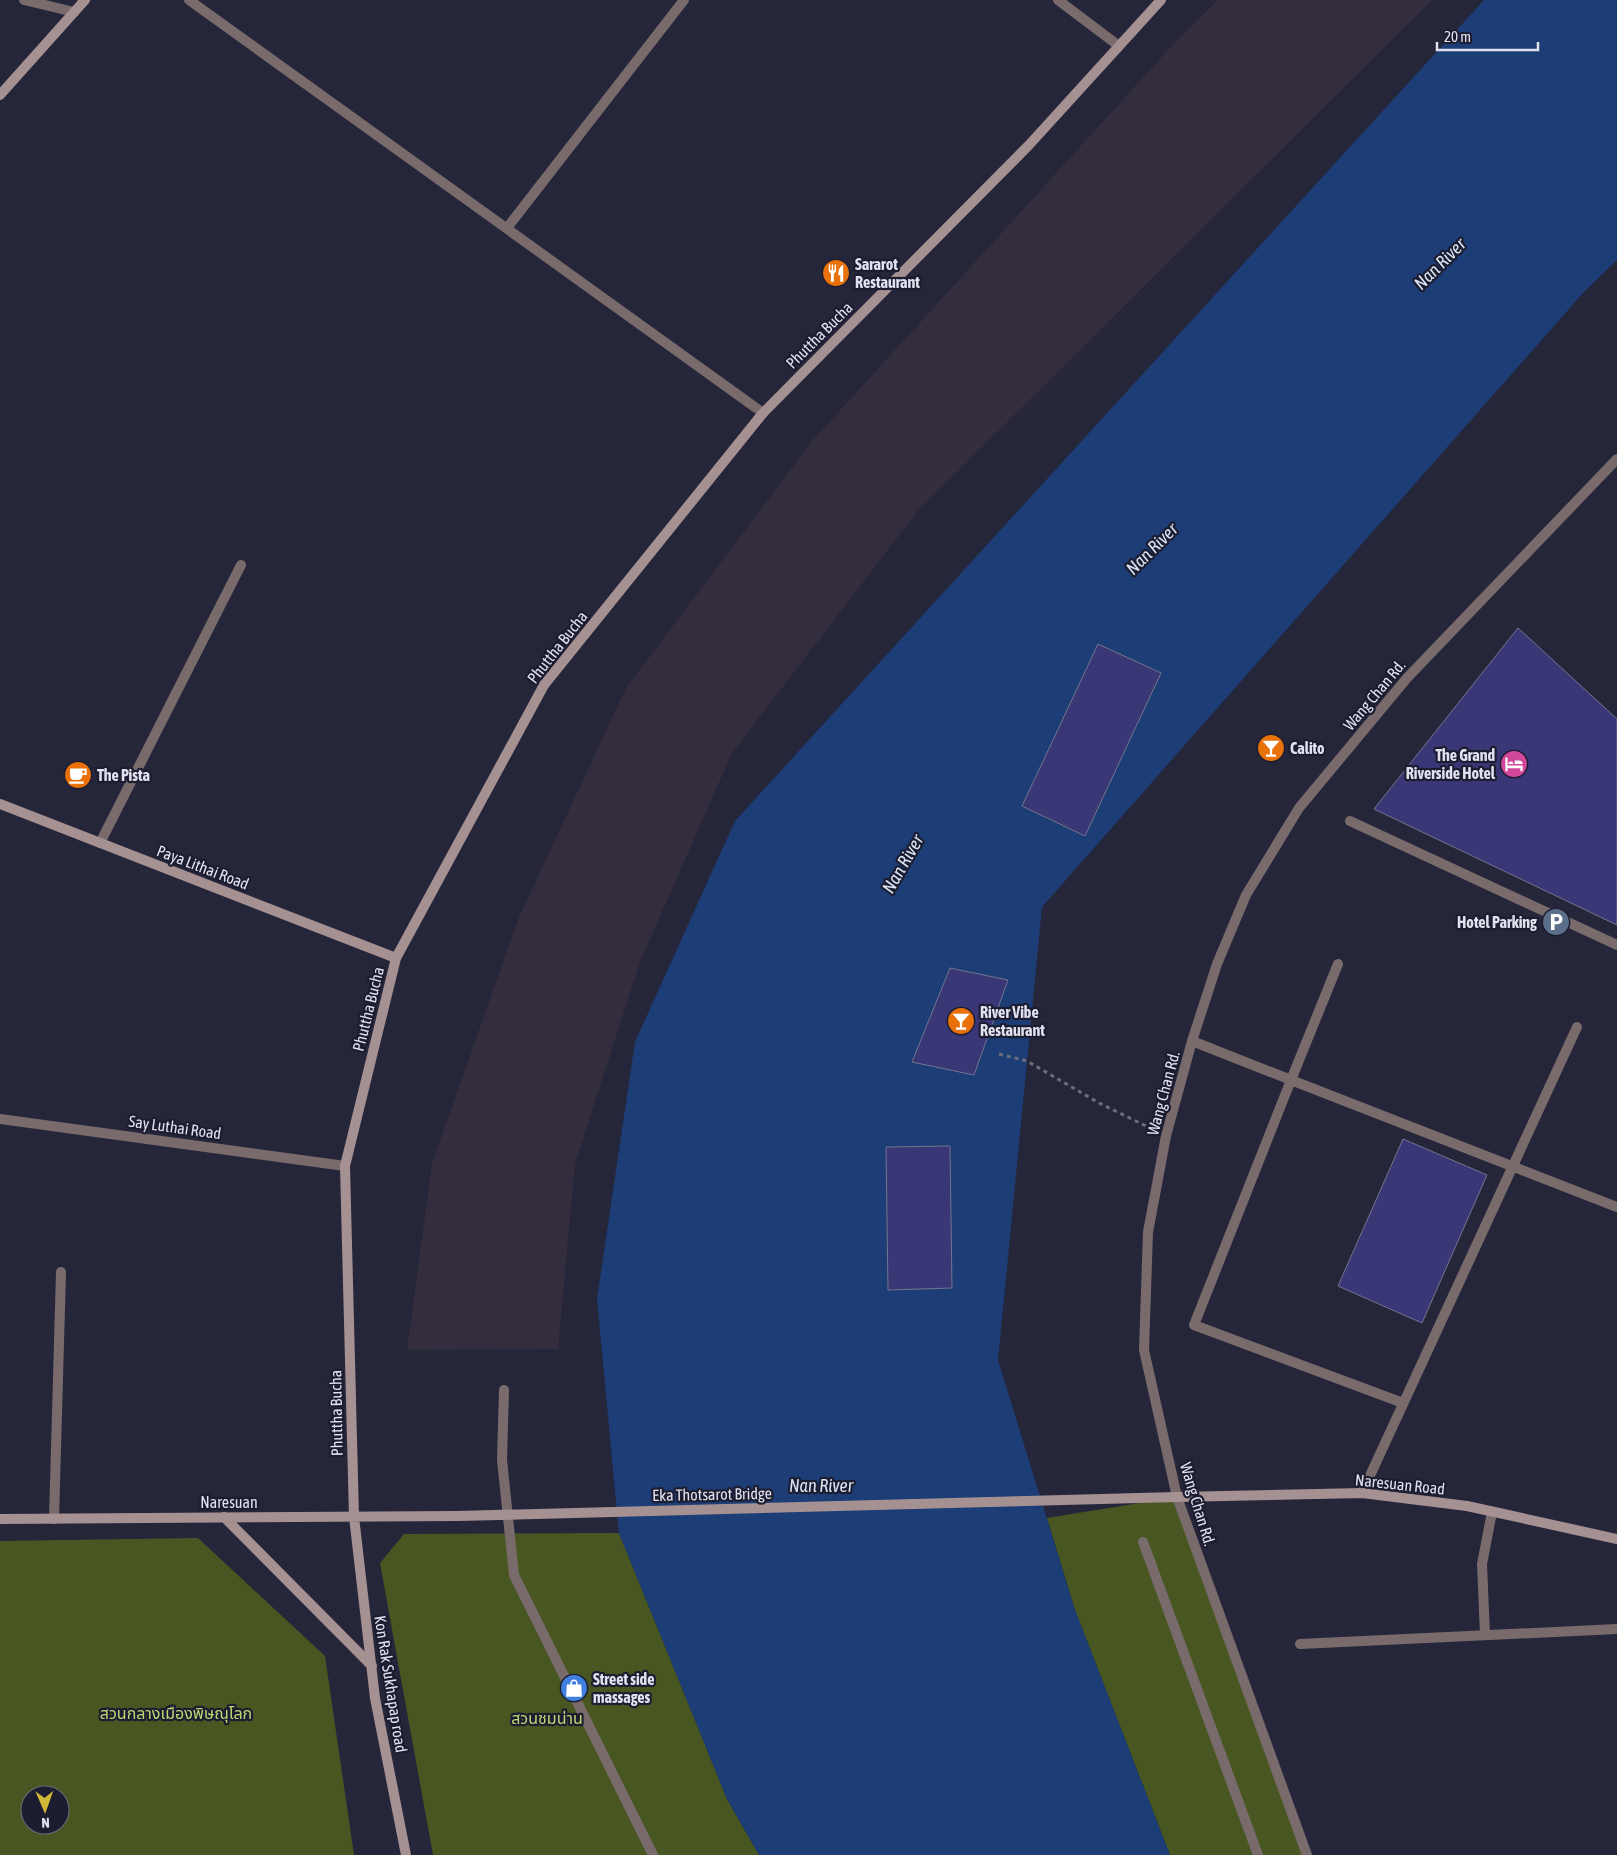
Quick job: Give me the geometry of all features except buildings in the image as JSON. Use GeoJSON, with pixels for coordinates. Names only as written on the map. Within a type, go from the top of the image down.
{"type":"FeatureCollection","features":[{"type":"Feature","properties":{"kind":"street"},"geometry":{"type":"LineString","coordinates":[[24,0],[74,12]]}},
{"type":"Feature","properties":{"kind":"street"},"geometry":{"type":"LineString","coordinates":[[0,95],[85,0]]}},
{"type":"Feature","properties":{"kind":"street"},"geometry":{"type":"LineString","coordinates":[[189,0],[763,413]]}},
{"type":"Feature","properties":{"kind":"street"},"geometry":{"type":"LineString","coordinates":[[507,228],[684,0]]}},
{"type":"Feature","properties":{"kind":"street"},"geometry":{"type":"LineString","coordinates":[[1058,0],[1119,46]]}},
{"type":"Feature","properties":{"kind":"street","name":"Phuttha Bucha"},"geometry":{"type":"LineString","coordinates":[[354,1517],[345,1166],[396,958],[544,686],[763,413],[1028,145],[1160,0]]}},
{"type":"Feature","properties":{"kind":"street","name":"Wang Chan Rd."},"geometry":{"type":"LineString","coordinates":[[1307,1855],[1177,1498],[1144,1350],[1148,1232],[1166,1136],[1192,1041],[1217,964],[1246,895],[1298,808],[1407,678],[1617,459]]}},
{"type":"Feature","properties":{"kind":"street"},"geometry":{"type":"LineString","coordinates":[[100,843],[241,565]]}},
{"type":"Feature","properties":{"kind":"street","name":"Paya Lithai Road"},"geometry":{"type":"LineString","coordinates":[[0,804],[396,958]]}},
{"type":"Feature","properties":{"kind":"street"},"geometry":{"type":"LineString","coordinates":[[1350,821],[1617,945]]}},
{"type":"Feature","properties":{"kind":"street"},"geometry":{"type":"LineString","coordinates":[[1338,964],[1194,1324],[1403,1403]]}},
{"type":"Feature","properties":{"kind":"street"},"geometry":{"type":"LineString","coordinates":[[1362,1493],[1577,1027]]}},
{"type":"Feature","properties":{"kind":"street"},"geometry":{"type":"LineString","coordinates":[[1192,1041],[1617,1207]]}},
{"type":"Feature","properties":{"kind":"street","name":"Say Luthai Road"},"geometry":{"type":"LineString","coordinates":[[0,1119],[345,1166]]}},
{"type":"Feature","properties":{"kind":"street"},"geometry":{"type":"LineString","coordinates":[[54,1519],[61,1272]]}},
{"type":"Feature","properties":{"kind":"street"},"geometry":{"type":"LineString","coordinates":[[504,1390],[502,1460],[514,1575],[653,1855]]}},
{"type":"Feature","properties":{"kind":"street","name":"Naresuan Road"},"geometry":{"type":"LineString","coordinates":[[1177,1498],[1362,1493],[1467,1506],[1617,1539]]}},
{"type":"Feature","properties":{"kind":"street","name":"Eka Thotsarot Bridge"},"geometry":{"type":"LineString","coordinates":[[458,1516],[1177,1498]]}},
{"type":"Feature","properties":{"kind":"street"},"geometry":{"type":"LineString","coordinates":[[1485,1635],[1482,1564],[1492,1512]]}},
{"type":"Feature","properties":{"kind":"street","name":"Naresuan"},"geometry":{"type":"LineString","coordinates":[[0,1519],[458,1516]]}},
{"type":"Feature","properties":{"kind":"street"},"geometry":{"type":"LineString","coordinates":[[224,1517],[372,1666]]}},
{"type":"Feature","properties":{"kind":"street","name":"Kon Rak Sukhapap road"},"geometry":{"type":"LineString","coordinates":[[354,1517],[375,1698],[406,1855]]}},
{"type":"Feature","properties":{"kind":"street"},"geometry":{"type":"LineString","coordinates":[[1143,1542],[1258,1855]]}},
{"type":"Feature","properties":{"kind":"street"},"geometry":{"type":"LineString","coordinates":[[1300,1644],[1617,1629]]}},
{"type":"Feature","properties":{"kind":"path"},"geometry":{"type":"LineString","coordinates":[[999,1054],[1027,1061],[1099,1103],[1166,1136]]}},
{"type":"Feature","properties":{"kind":"shaded area"},"geometry":{"type":"Polygon","coordinates":[[[1218,0],[1432,0],[917,512],[732,753],[640,962],[575,1164],[558,1349],[407,1350],[432,1163],[519,917],[626,688],[813,440],[1178,39],[1218,0]]]}},
{"type":"Feature","properties":{"kind":"green space"},"geometry":{"type":"Polygon","coordinates":[[[1177,1497],[1307,1855],[1170,1855],[1075,1610],[1047,1518],[1177,1497]]]}},
{"type":"Feature","properties":{"kind":"green space","name":"สวนชมน่าน"},"geometry":{"type":"Polygon","coordinates":[[[619,1533],[727,1799],[759,1855],[433,1855],[380,1563],[404,1534],[619,1533]]]}},
{"type":"Feature","properties":{"kind":"green space","name":"สวนกลางเมืองพิษณุโลก"},"geometry":{"type":"Polygon","coordinates":[[[198,1538],[325,1656],[354,1855],[0,1855],[0,1541],[198,1538]]]}},
{"type":"Feature","properties":{"kind":"water","name":"Nan River"},"geometry":{"type":"Polygon","coordinates":[[[1484,0],[1617,0],[1617,260],[1583,293],[1042,907],[998,1360],[1075,1610],[1170,1855],[759,1855],[727,1799],[619,1533],[597,1299],[635,1042],[735,821],[1484,0]]]}},
{"type":"Feature","properties":{"kind":"place","name":"Sararot Restaurant"},"geometry":{"type":"Point","coordinates":[836,273]}},
{"type":"Feature","properties":{"kind":"place","name":"Calito"},"geometry":{"type":"Point","coordinates":[1271,748]}},
{"type":"Feature","properties":{"kind":"place","name":"The Grand Riverside Hotel"},"geometry":{"type":"Point","coordinates":[1514,764]}},
{"type":"Feature","properties":{"kind":"place","name":"The Pista"},"geometry":{"type":"Point","coordinates":[78,775]}},
{"type":"Feature","properties":{"kind":"place","name":"Hotel Parking"},"geometry":{"type":"Point","coordinates":[1556,922]}},
{"type":"Feature","properties":{"kind":"place","name":"River Vibe Restaurant"},"geometry":{"type":"Point","coordinates":[961,1021]}},
{"type":"Feature","properties":{"kind":"place","name":"Street side massages"},"geometry":{"type":"Point","coordinates":[574,1688]}}]}
